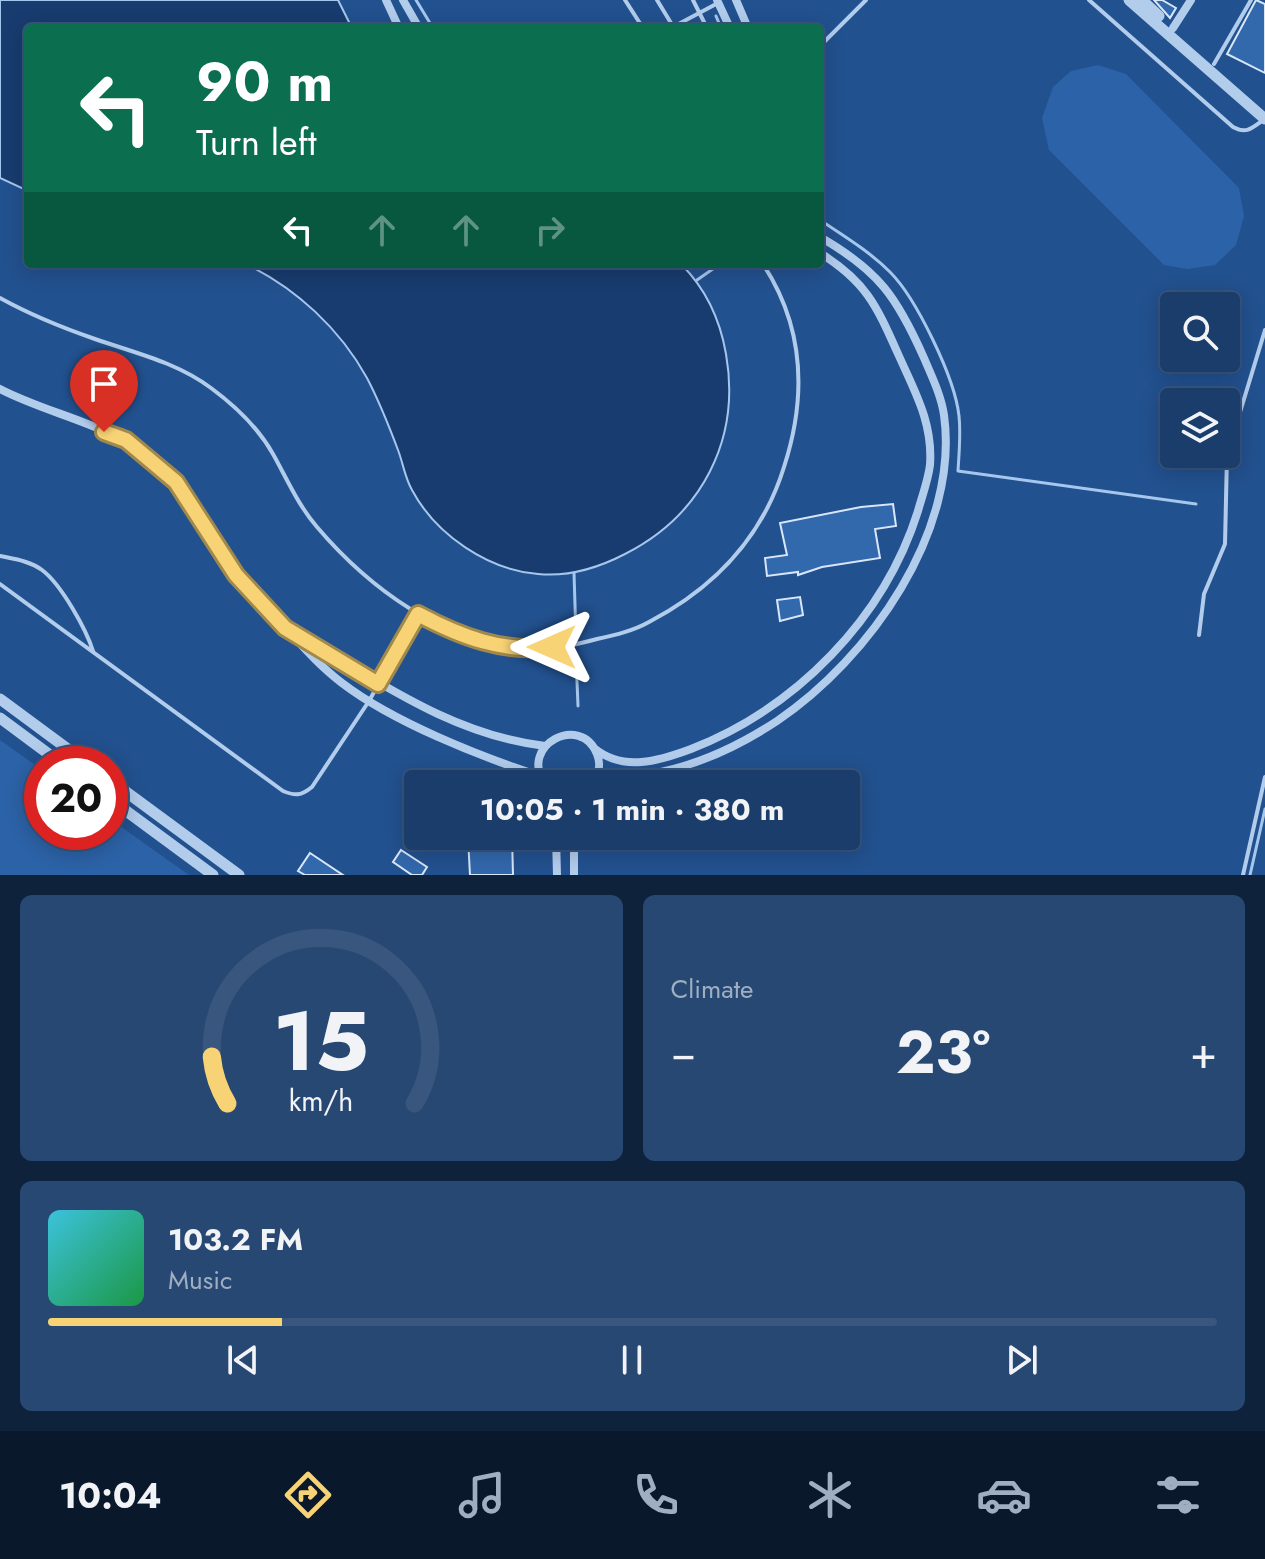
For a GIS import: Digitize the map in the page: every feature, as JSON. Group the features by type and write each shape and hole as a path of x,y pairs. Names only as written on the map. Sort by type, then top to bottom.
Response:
{"street":[{"path":"386,0 397,24"},
{"path":"403,0 417,24"},
{"path":"736,0 746,24"},
{"path":"1129,0 1265,119"},
{"path":"1142,0 1265,109"},
{"path":"1173,28 1191,0"},
{"path":"718,2 728,24"},
{"path":"660,770 693,763 748,739 801,703 839,670 886,613 926,535 944,464 944,417 933,378 907,318 895,300 866,269 824,240"},
{"path":"542,770 540,756 545,746 553,739 570,734 581,737 607,758 627,762 666,759 722,736 769,708 823,663 851,634 889,580 904,549 926,484 930,466 928,429 921,401 867,292 857,279 824,256"},
{"path":"0,389 126,440 154,460 176,482 236,575 310,655 342,683 369,701 457,745 518,770"},
{"path":"285,628 378,684 462,725 506,740 545,746"},
{"path":"0,699 64,746"},
{"path":"0,718 38,746"},
{"path":"594,748 599,770"},
{"path":"128,793 239,875"},
{"path":"128,812 213,875"},
{"path":"556,850 557,875"},
{"path":"574,850 574,875"}],"lane":[{"path":"625,0 640,24"},
{"path":"657,0 671,24"},
{"path":"693,0 705,24"},
{"path":"824,42 866,0"},
{"path":"1089,0 1233,127 1241,131 1250,130 1265,119"},
{"path":"1214,64 1251,0"},
{"path":"680,24 718,2"},
{"path":"0,298 91,338 161,360 189,373 242,415 271,451 294,497 316,526 351,562 418,614 442,627 486,644 529,650 575,645 636,629 683,605 730,563 755,531 775,496 798,416 795,341 787,309 765,268"},
{"path":"1199,635 1204,594 1225,544 1227,455 1265,330"},
{"path":"0,556 30,563 53,581 88,636 93,652"},
{"path":"0,584 294,796 304,794 312,787 369,701 418,614"},
{"path":"1243,875 1265,777"}],"shaded area":[{"path":"0,0 338,0 350,24 24,24 24,189 0,178"},
{"path":"1098,65 1126,74 1239,188 1244,216 1236,245 1215,265 1187,269 1164,265 1049,150 1042,118 1053,87 1071,71"},
{"path":"253,268 684,268 711,305 726,354 729,385 721,444 695,496 652,538 625,554 572,573 538,574 501,566 482,558 449,535 422,506 410,485 384,414 356,360 315,312"},
{"path":"0,740 24,757 24,850 128,850 128,832 189,875 0,875"}],"building":[{"path":"1154,0 1162,0 1176,8 1170,18"},
{"path":"1256,0 1265,4 1265,73 1227,54"},
{"path":"893,504 896,526 875,529 880,558 822,567 798,575 798,572 767,576 765,558 787,555 780,523"},
{"path":"800,597 803,615 780,621 777,600"},
{"path":"401,850 427,867 422,875 412,875 393,862"},
{"path":"469,850 512,850 513,875 470,875"},
{"path":"310,853 343,875 305,875 298,871"}],"waterway":[{"path":"416,0 431,24"},
{"path":"716,16 719,24"},
{"path":"824,223 890,272 922,319 956,400 960,430 958,471 1196,504"},
{"path":"697,280 714,268"},
{"path":"574,573 576,637"},
{"path":"576,657 578,706"},
{"path":"1250,875 1265,809"}],"route":[{"path":"104,432 126,440 154,460 176,482 236,575 285,628 378,684 418,614 486,644 529,650 552,647"}]}
